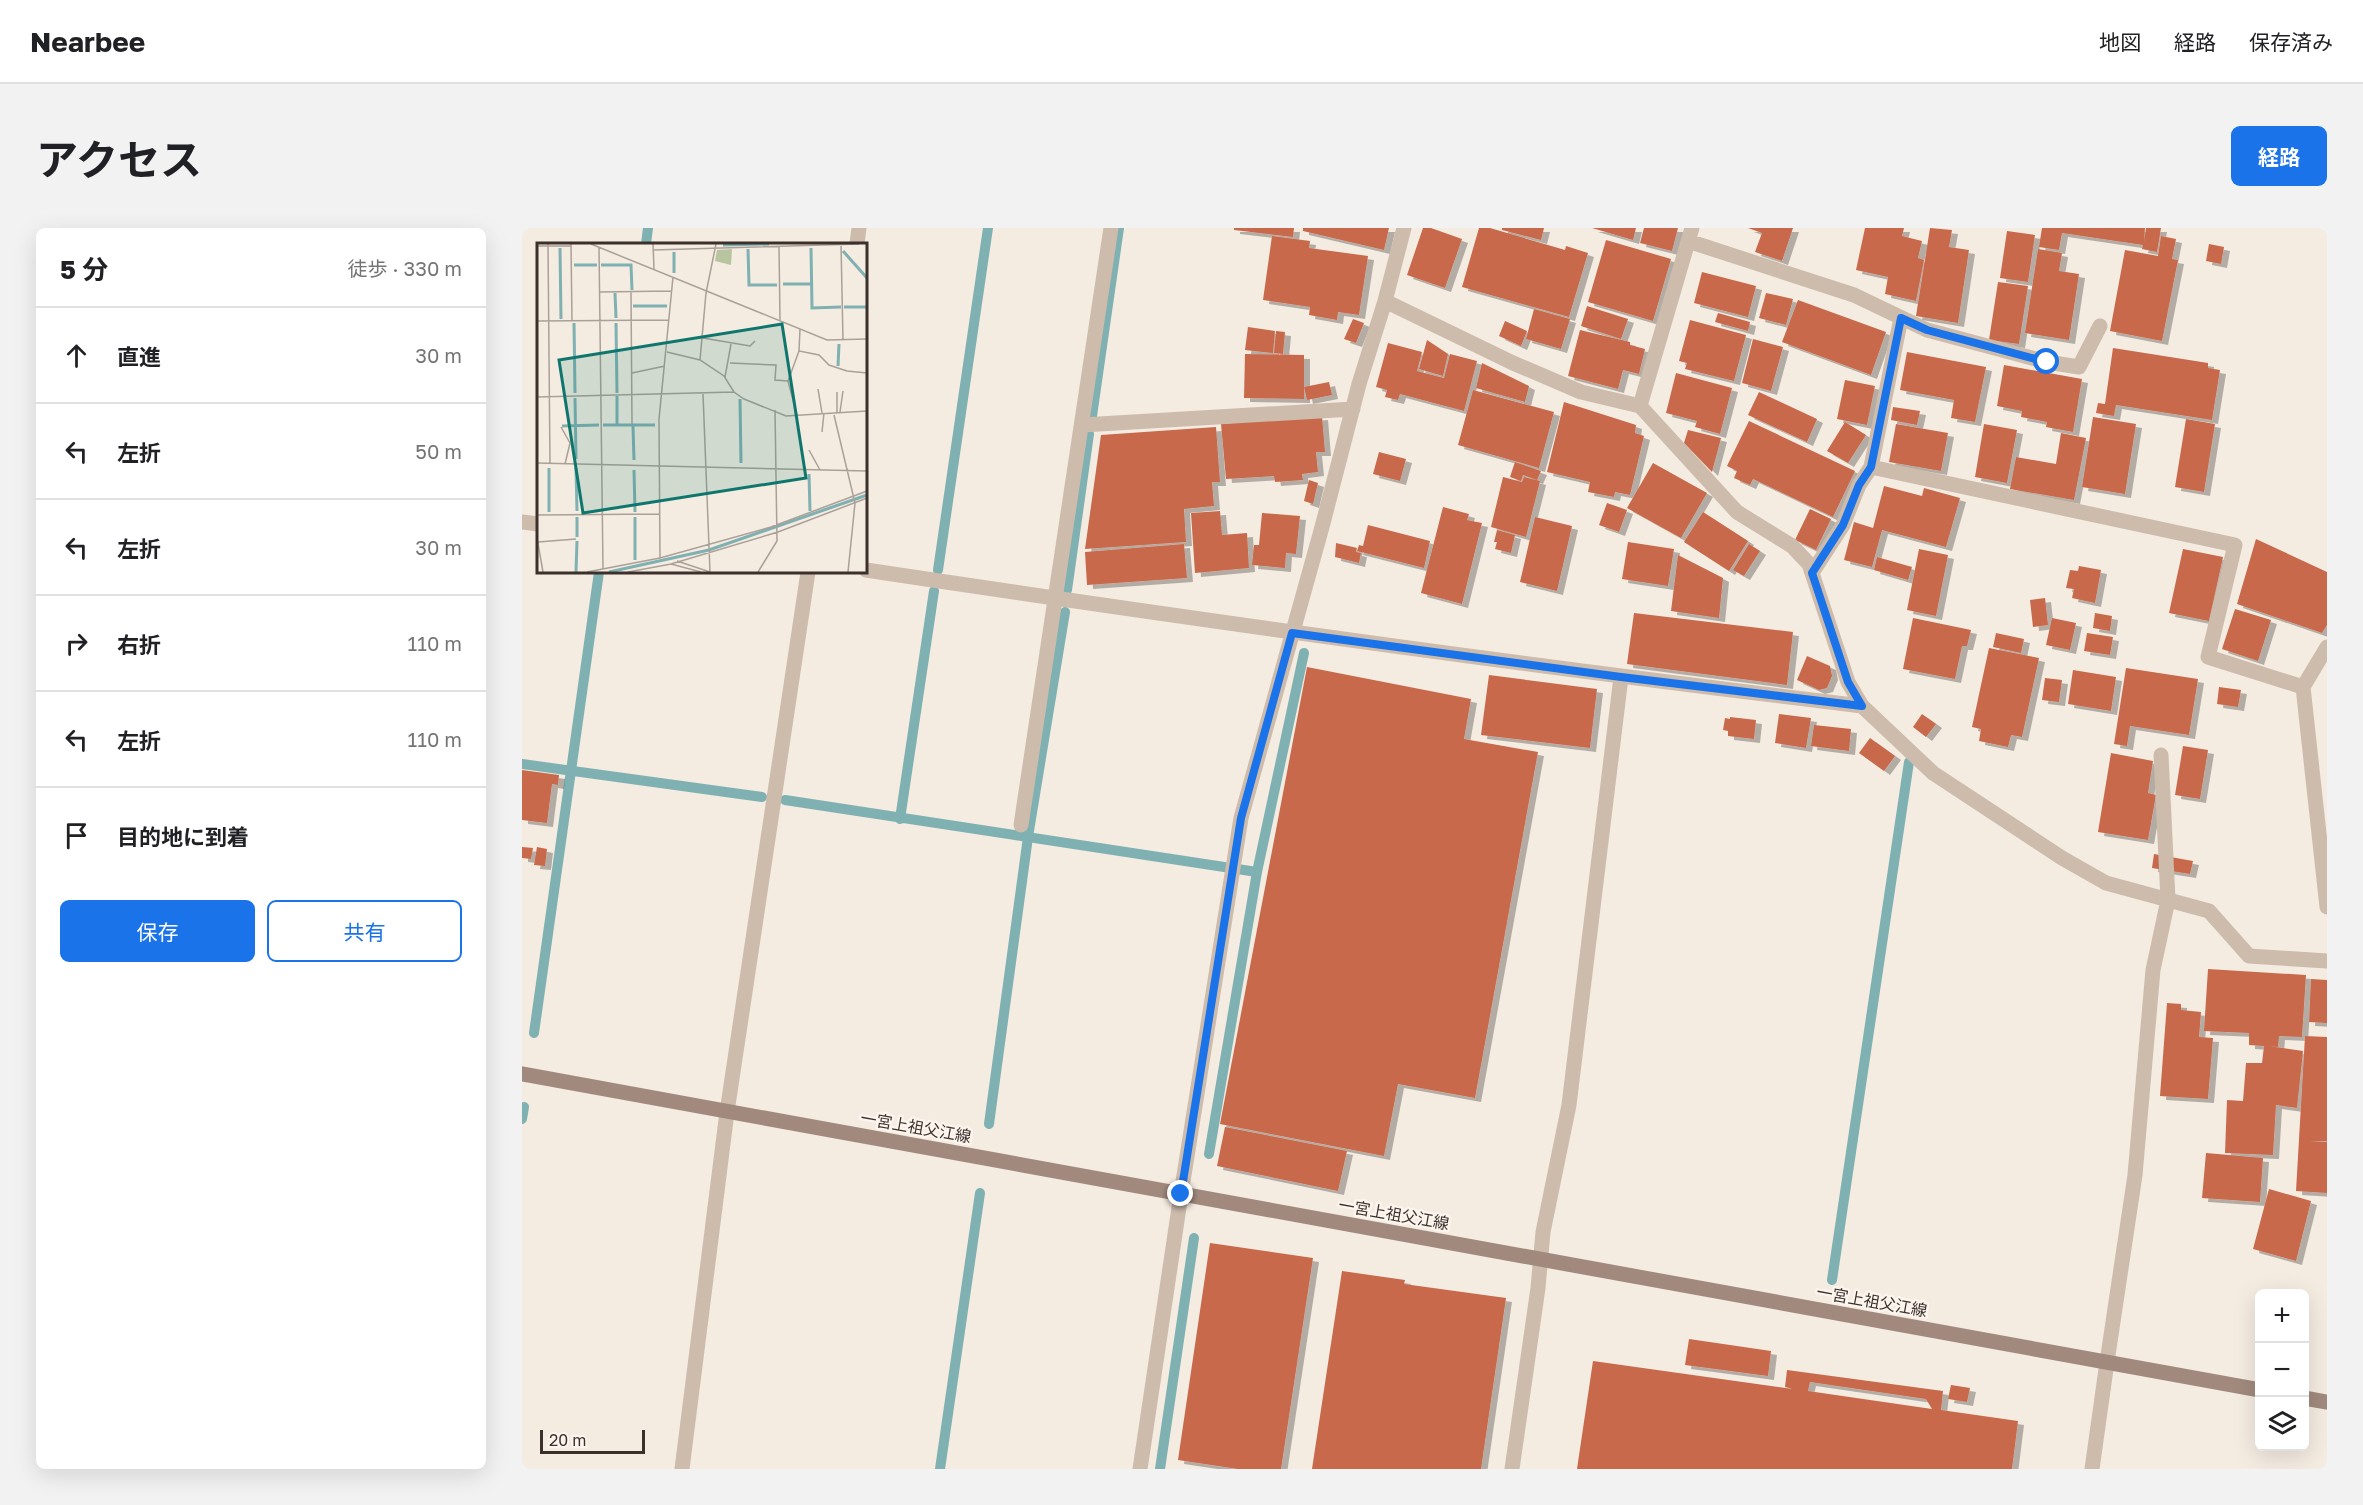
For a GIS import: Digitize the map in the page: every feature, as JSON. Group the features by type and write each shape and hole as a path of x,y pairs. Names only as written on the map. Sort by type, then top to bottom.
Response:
{"main road":[{"name":"一宮上祖父江線","path":"522,1074 2255,1389"},
{"path":"2309,1399 2327,1402"}],"street":[{"path":"857,243 859,228"},
{"path":"1021,825 1110,228"},
{"path":"1140,1469 1241,818 1404,228"},
{"path":"1640,406 1690,234 1854,296 1927,330 2047,362 2079,367 2100,326"},
{"path":"1385,301 1512,363 1581,392 1640,406 1737,512 1792,546 1809,564 1848,682 1862,706 1933,773 2062,858 2106,883 2210,911 2248,956 2327,962"},
{"path":"1812,573 1843,525 1859,485 1871,467 1901,318"},
{"path":"1082,425 1353,409"},
{"path":"1871,467 2235,545 2208,657 2303,687"},
{"path":"522,522 537,524"},
{"path":"867,570 1292,633 1621,677 1862,706"},
{"path":"682,1469 727,1112 808,573"},
{"path":"2327,647 2303,687 2327,907"},
{"path":"1512,1469 1543,1232 1569,1105 1621,677"},
{"path":"2092,1469 2134,1175 2153,970 2168,900 2161,755"}],"building":[{"path":"1234,228 1294,228 1293,237 1234,230"},
{"path":"1303,228 1389,228 1384,250 1303,231"},
{"path":"1423,228 1431,228 1462,239 1445,288 1407,275"},
{"path":"1479,228 1490,228 1565,250 1566,246 1588,253 1569,317 1462,287"},
{"path":"1502,228 1544,228 1541,240 1502,230"},
{"path":"1592,228 1636,228 1633,240"},
{"path":"1644,228 1678,228 1672,251 1640,243"},
{"path":"1748,228 1793,228 1782,261 1755,252 1762,233"},
{"path":"1865,228 1904,228 1902,236 1922,241 1918,258 1924,260 1916,301 1885,294 1888,277 1856,270"},
{"path":"1930,228 1952,230 1949,247 1969,250 1958,323 1916,316"},
{"path":"2042,228 2145,228 2144,242 2146,228 2161,228 2157,252 2142,249 2143,245 2062,233 2059,250 2039,247"},
{"path":"2007,231 2035,235 2028,282 2000,278"},
{"path":"1272,236 1310,241 1309,248 1368,256 1359,315 1338,312 1337,320 1309,315 1310,307 1263,300"},
{"path":"2161,236 2176,239 2172,259 2178,260 2162,341 2110,331 2125,250 2158,256"},
{"path":"1606,240 1671,259 1653,321 1588,302"},
{"path":"2209,244 2224,247 2221,264 2206,261"},
{"path":"2038,249 2062,253 2059,271 2079,274 2069,340 2025,333"},
{"path":"1702,272 1756,286 1748,317 1694,303"},
{"path":"1998,282 2028,286 2019,344 1989,340"},
{"path":"1766,293 1793,299 1786,325 1759,318"},
{"path":"1798,300 1886,332 1871,375 1782,342"},
{"path":"1587,306 1628,319 1621,339 1581,326"},
{"path":"1534,309 1570,319 1561,349 1526,339"},
{"path":"1718,313 1750,322 1748,331 1715,322"},
{"path":"1353,319 1364,323 1356,343 1344,339"},
{"path":"1690,320 1746,335 1734,381 1685,369 1687,363 1679,361"},
{"path":"1505,321 1527,331 1521,346 1499,336"},
{"path":"1248,327 1275,331 1273,353 1245,350"},
{"path":"1580,330 1630,342 1630,345 1645,349 1639,374 1623,370 1618,389 1568,376"},
{"path":"1276,331 1285,332 1283,354 1274,353"},
{"path":"1753,339 1783,347 1771,391 1742,383"},
{"path":"1427,340 1448,354 1443,376 1419,369"},
{"path":"1388,343 1422,352 1417,371 1444,378 1450,354 1477,361 1464,411 1400,394 1398,400 1385,397 1387,390 1376,387"},
{"path":"2113,348 2208,363 2208,368 2220,370 2212,420 2116,405 2114,416 2096,413 2098,403 2105,404"},
{"path":"1907,352 1986,367 1975,422 1951,418 1954,400 1900,390"},
{"path":"1245,354 1304,355 1304,399 1244,398"},
{"path":"1482,363 1529,386 1525,402 1476,388"},
{"path":"2004,365 2082,379 2073,432 2046,427 2047,422 2021,417 2022,411 1997,406"},
{"path":"1676,373 1732,388 1720,434 1695,427 1697,421 1666,413"},
{"path":"1845,380 1875,386 1867,425 1837,419"},
{"path":"1329,382 1332,395 1307,400 1304,387"},
{"path":"1473,390 1554,412 1539,468 1458,445"},
{"path":"1759,392 1817,419 1807,442 1748,415"},
{"path":"1564,402 1636,425 1635,433 1644,436 1630,495 1615,492 1614,497 1588,492 1590,482 1547,472"},
{"path":"1893,407 1920,411 1917,425 1891,420"},
{"path":"1322,416 1325,452 1316,452 1318,472 1302,474 1303,480 1275,482 1274,476 1226,479 1221,424"},
{"path":"2093,417 2136,424 2125,494 2082,487"},
{"path":"2186,419 2215,424 2204,492 2175,487"},
{"path":"1749,421 1855,471 1833,517 1753,479 1750,485 1734,478 1737,471 1727,466"},
{"path":"1845,422 1866,435 1848,463 1827,451"},
{"path":"1896,424 1948,433 1941,471 1889,462"},
{"path":"1984,424 2017,430 2007,483 1975,477"},
{"path":"1216,427 1220,482 1212,482 1214,506 1184,509 1186,542 1085,549 1101,435"},
{"path":"1688,430 1721,438 1712,472 1684,443"},
{"path":"2061,433 2086,438 2074,500 2010,489 2016,457 2056,464"},
{"path":"1379,452 1406,459 1400,481 1373,474"},
{"path":"1515,462 1541,471 1537,480 1523,475 1521,481 1510,477"},
{"path":"1653,463 1707,493 1681,538 1627,508"},
{"path":"1503,477 1522,482 1524,477 1540,481 1526,537 1491,527"},
{"path":"1309,480 1318,483 1313,504 1304,501"},
{"path":"1884,486 1922,496 1924,488 1960,498 1946,547 1882,530 1872,567 1844,560 1854,522 1873,528"},
{"path":"1607,503 1627,510 1619,532 1599,525"},
{"path":"1443,507 1469,514 1467,520 1482,523 1462,604 1421,593"},
{"path":"1810,509 1831,519 1816,550 1795,540"},
{"path":"1220,511 1222,535 1247,533 1249,568 1195,573 1191,513"},
{"path":"1703,512 1748,541 1729,571 1684,542"},
{"path":"1262,513 1300,516 1296,554 1286,553 1285,568 1252,565 1254,545 1259,545"},
{"path":"1535,517 1572,526 1557,591 1520,582"},
{"path":"1368,525 1430,541 1424,568 1357,551 1359,545 1363,546"},
{"path":"1497,530 1515,535 1511,553 1495,549"},
{"path":"2256,539 2327,572 2327,625 2322,633 2237,604"},
{"path":"1628,542 1674,549 1668,586 1622,579"},
{"path":"1336,543 1357,548 1356,552 1361,553 1359,563 1335,557"},
{"path":"1184,544 1187,578 1087,585 1085,552"},
{"path":"1749,544 1760,551 1744,576 1733,570"},
{"path":"1919,549 1948,555 1936,616 1907,610"},
{"path":"2183,549 2223,557 2209,621 2169,613"},
{"path":"1678,555 1723,578 1719,618 1671,611"},
{"path":"1877,557 1912,567 1908,580 1874,570"},
{"path":"2079,566 2101,570 2095,603 2072,598 2074,589 2066,588 2070,570 2078,571"},
{"path":"2045,598 2048,625 2033,627 2030,600"},
{"path":"2235,609 2271,620 2258,661 2222,649"},
{"path":"1634,613 1793,632 1787,685 1627,664"},
{"path":"2095,613 2112,616 2110,631 2093,628"},
{"path":"1913,618 1971,630 1967,646 1962,646 1955,679 1903,669"},
{"path":"2052,618 2076,623 2070,650 2046,645"},
{"path":"1996,633 2024,639 2021,653 1993,647"},
{"path":"2087,633 2113,637 2110,655 2084,651"},
{"path":"1989,648 2039,658 2022,737 2011,735 2008,747 1979,741 1981,729 1972,727"},
{"path":"1807,656 1830,666 1832,676 1827,688 1819,690 1797,680"},
{"path":"1307,667 1471,699 1464,739 1538,752 1475,1098 1398,1084 1384,1156 1220,1124"},
{"path":"2126,668 2198,679 2189,735 2130,726 2127,746 2114,744"},
{"path":"2073,670 2116,677 2111,711 2068,704"},
{"path":"1489,675 1597,689 1590,748 1481,735"},
{"path":"2045,678 2062,680 2059,702 2042,700"},
{"path":"2219,687 2241,690 2238,707 2217,704"},
{"path":"1779,714 1811,718 1806,748 1775,743"},
{"path":"1922,714 1936,724 1926,737 1913,727"},
{"path":"1730,717 1756,720 1754,739 1728,736 1728,731 1723,730 1725,718 1730,719"},
{"path":"1814,725 1851,729 1849,751 1811,746"},
{"path":"1870,738 1895,756 1884,771 1859,753"},
{"path":"2183,746 2208,750 2200,799 2175,795"},
{"path":"2111,753 2153,761 2148,793 2156,795 2148,840 2098,832"},
{"path":"522,770 559,775 558,785 552,784 547,823 522,820"},
{"path":"522,847 533,848 531,859 522,858"},
{"path":"537,847 547,849 545,866 534,865"},
{"path":"2154,854 2193,861 2190,874 2152,868"},
{"path":"2208,969 2306,975 2302,1037 2279,1036 2278,1047 2268,1046 2303,1051 2297,1108 2276,1105 2273,1155 2225,1153 2227,1100 2243,1101 2246,1063 2262,1063 2264,1046 2249,1045 2249,1033 2204,1031"},
{"path":"2311,979 2327,980 2327,1023 2309,1022"},
{"path":"2167,1003 2181,1004 2181,1010 2201,1012 2199,1037 2213,1038 2208,1099 2160,1096"},
{"path":"2305,1036 2327,1037 2327,1141 2309,1141 2327,1142 2327,1193 2296,1191"},
{"path":"1225,1127 1347,1151 1338,1191 1217,1166"},
{"path":"2206,1153 2263,1158 2260,1202 2202,1198"},
{"path":"2269,1189 2311,1201 2296,1261 2253,1249"},
{"path":"1210,1243 1313,1258 1281,1469 1238,1469 1178,1460"},
{"path":"1342,1271 1405,1280 1404,1284 1506,1298 1481,1469 1312,1469"},
{"path":"1689,1339 1771,1351 1768,1376 1685,1365"},
{"path":"1593,1361 1793,1389 1785,1387 1787,1370 1943,1391 1941,1410 2018,1421 2012,1469 1577,1469","holes":["1810,1382 1926,1399 1932,1409 1808,1391"]},
{"path":"1951,1385 1970,1388 1967,1402 1948,1399"}],"waterway":[{"path":"646,243 648,228"},
{"path":"938,570 988,228"},
{"path":"1092,416 1119,228"},
{"path":"1067,590 1089,434"},
{"path":"534,1033 599,573"},
{"path":"900,819 934,591"},
{"path":"989,1124 1028,837 1065,612"},
{"path":"1209,1154 1257,872 1304,653"},
{"path":"1832,1280 1909,762"},
{"path":"522,764 762,797"},
{"path":"785,800 1257,872"},
{"path":"522,1119 524,1107"},
{"path":"940,1469 980,1193"},
{"path":"1160,1469 1194,1238"}],"route":[{"path":"1181,1194 1241,818 1292,633 1621,677 1862,706 1848,682 1812,573 1843,525 1859,485 1871,467 1901,318 1927,330 2047,362"}]}
